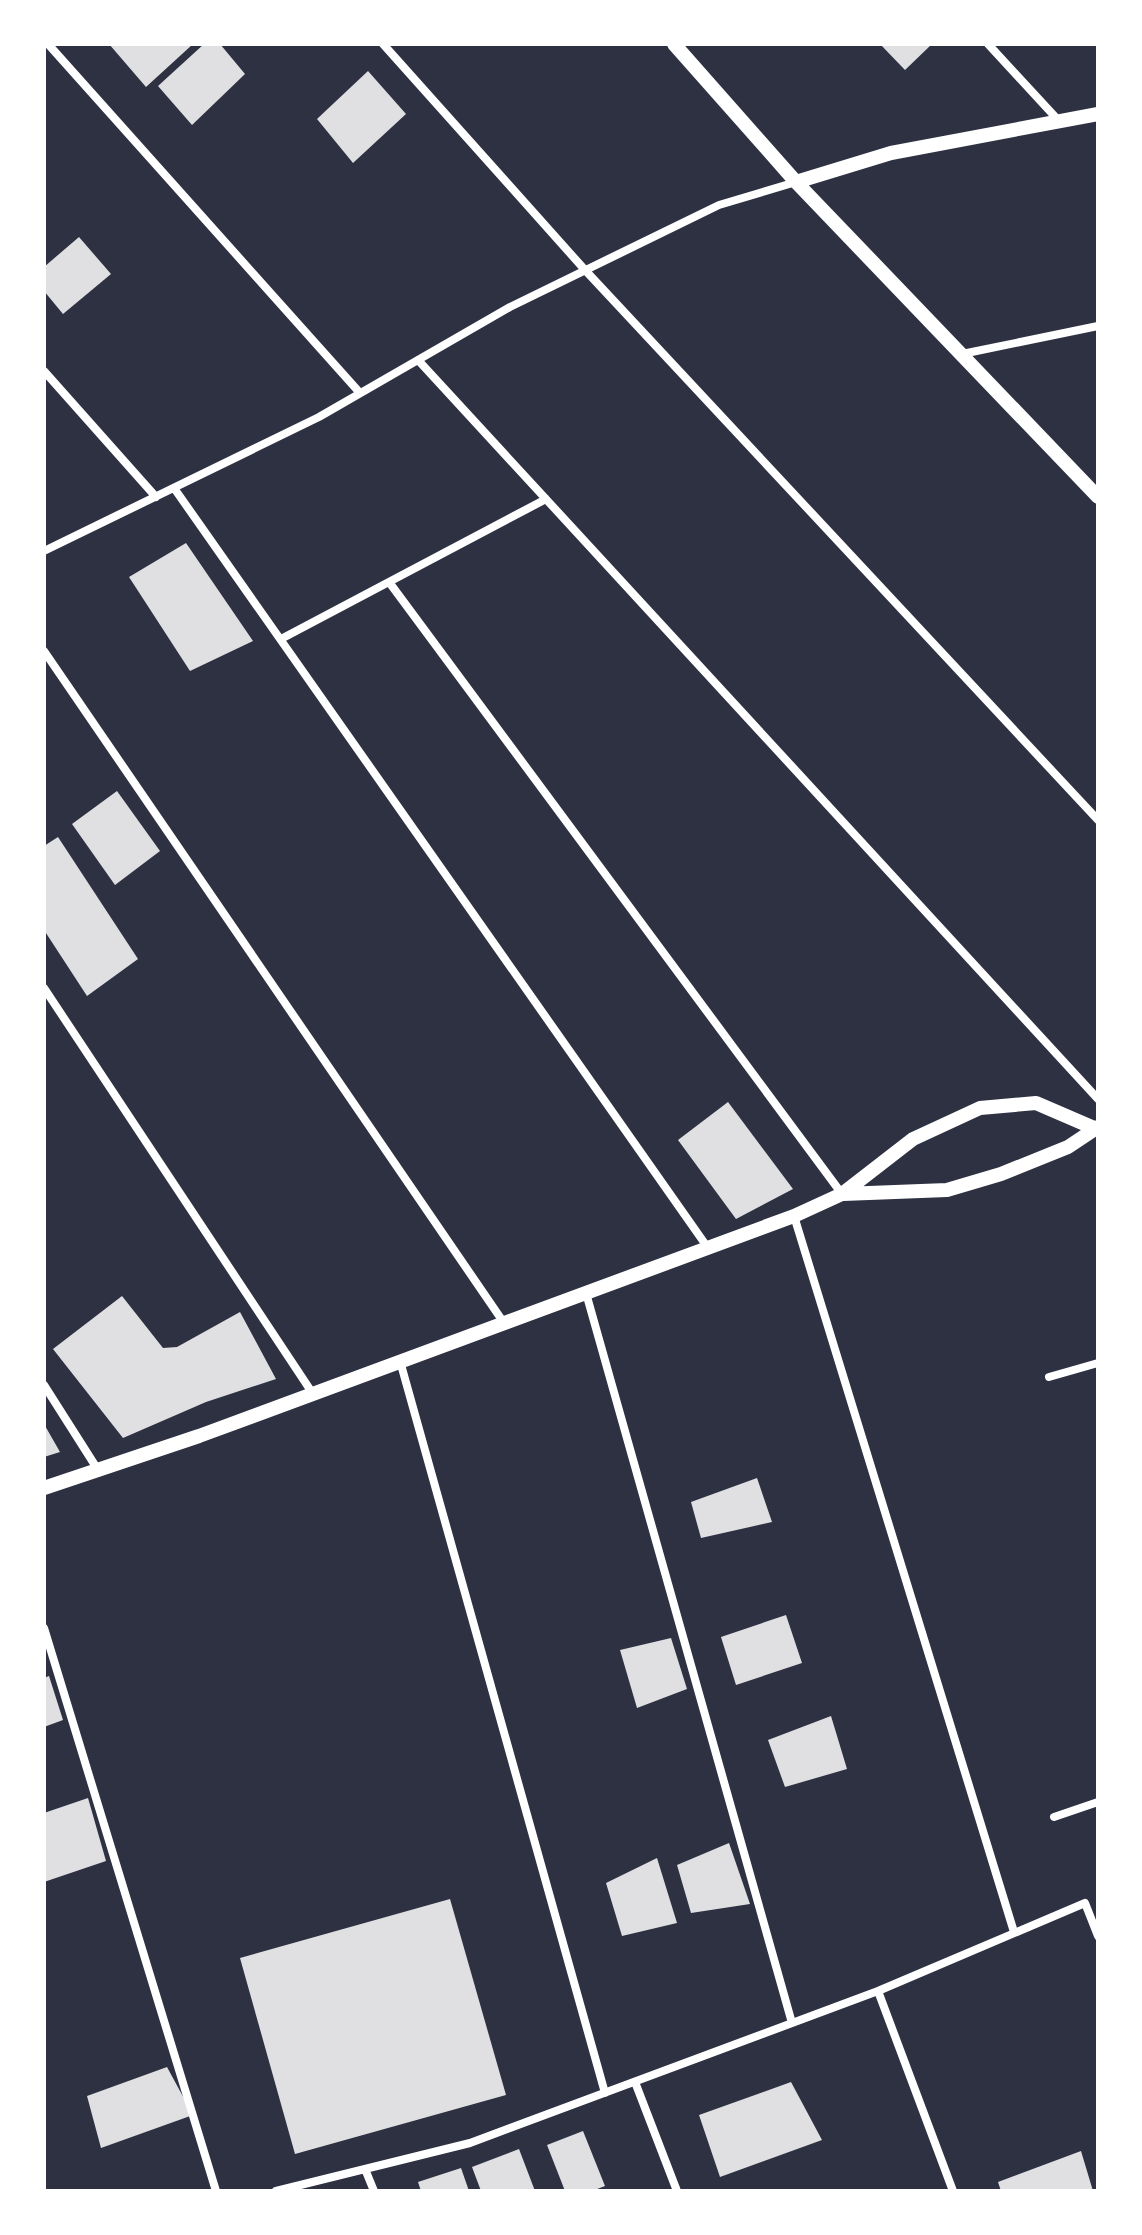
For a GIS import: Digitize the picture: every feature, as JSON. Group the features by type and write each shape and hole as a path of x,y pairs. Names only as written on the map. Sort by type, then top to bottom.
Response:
{"street":[{"path":"48,44 360,393"},
{"path":"383,44 585,270 1098,820"},
{"path":"674,44 796,182 1098,497"},
{"path":"988,44 1059,121"},
{"path":"44,551 360,393 510,307 719,205 891,153 1098,114"},
{"path":"961,354 1098,326"},
{"path":"418,360 1098,1099"},
{"path":"44,371 156,497"},
{"path":"174,488 708,1248"},
{"path":"281,639 546,499"},
{"path":"389,582 842,1194"},
{"path":"44,651 504,1323"},
{"path":"44,988 313,1394"},
{"path":"44,1488 313,1394 794,1216 842,1194 913,1139 980,1108 1036,1103 1096,1128"},
{"path":"842,1194 947,1190 1068,1147 1096,1128"},
{"path":"794,1216 1014,1932"},
{"path":"586,1293 792,2023"},
{"path":"400,1361 605,2093"},
{"path":"1049,1377 1098,1363"},
{"path":"44,1385 98,1470"},
{"path":"44,1628 216,2191"},
{"path":"1054,1817 1098,1802"},
{"path":"276,2191 470,2143 878,1991 1085,1903 1098,1936"},
{"path":"878,1991 953,2191"},
{"path":"635,2082 677,2191"},
{"path":"365,2169 374,2191"}],"building":[{"path":"109,44 193,44 146,87"},
{"path":"204,44 220,44 245,74 192,125 158,86"},
{"path":"880,44 932,44 905,70"},
{"path":"368,71 406,114 353,163 317,119"},
{"path":"79,237 111,274 63,314 44,291 44,267"},
{"path":"186,543 253,641 190,671 129,577"},
{"path":"117,791 160,851 115,885 72,824"},
{"path":"58,837 138,959 87,996 44,930 44,846"},
{"path":"728,1102 793,1189 736,1219 678,1140"},
{"path":"122,1296 163,1348 177,1347 240,1312 276,1379 206,1402 123,1438 53,1349"},
{"path":"44,1424 60,1452 44,1457"},
{"path":"757,1478 772,1522 701,1538 691,1502"},
{"path":"786,1615 802,1663 736,1685 721,1637"},
{"path":"671,1638 687,1689 637,1708 620,1650"},
{"path":"49,1676 63,1720 44,1727 44,1678"},
{"path":"831,1716 847,1769 785,1787 768,1740"},
{"path":"88,1798 106,1861 44,1882 44,1813"},
{"path":"729,1843 750,1904 691,1913 677,1865"},
{"path":"657,1858 677,1923 622,1936 606,1883"},
{"path":"450,1899 506,2095 295,2154 240,1958"},
{"path":"167,2067 193,2115 101,2148 87,2096"},
{"path":"791,2082 822,2140 720,2177 699,2115"},
{"path":"583,2131 605,2186 592,2191 565,2191 547,2145"},
{"path":"519,2149 535,2191 481,2191 472,2167"},
{"path":"1081,2151 1093,2191 1001,2191 998,2182"},
{"path":"461,2168 469,2191 421,2191 418,2182"}]}
